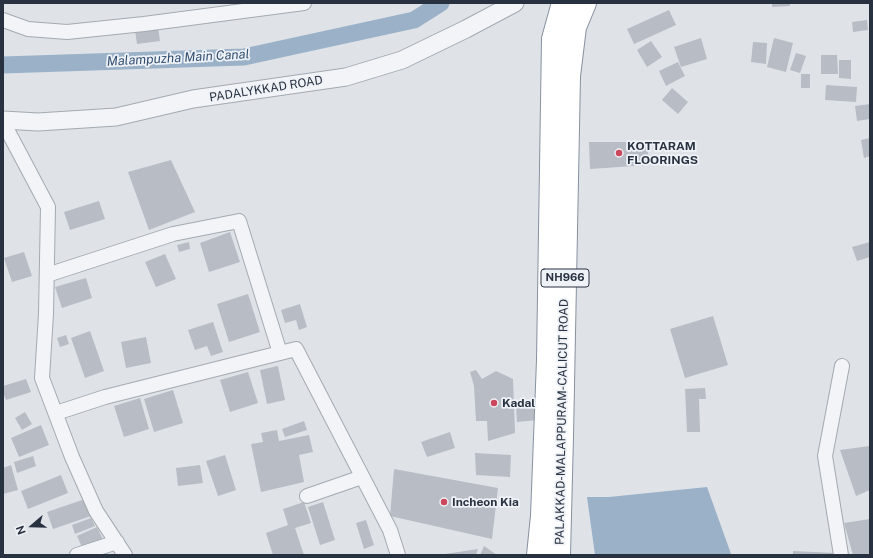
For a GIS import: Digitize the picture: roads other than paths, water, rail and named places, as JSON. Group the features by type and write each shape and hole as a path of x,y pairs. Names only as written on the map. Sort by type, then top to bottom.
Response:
{"highway":[{"name":"PALAKKAD-MALAPPURAM-CALICUT ROAD","path":"538,555 542,516 548,360 553,39 563,3"},
{"name":"PALAKKAD-MALAPPURAM-CALICUT ROAD","path":"558,555 562,436 569,76 575,27 584,3"}],"street":[{"path":"3,20 28,29 67,32 144,24 304,3"},
{"name":"PADALYKKAD ROAD","path":"3,121 38,122 116,117 193,99 346,77 402,60 515,3"},
{"path":"3,121 48,207 47,275 42,378 72,457 96,511 126,555"},
{"path":"47,275 172,234 239,221 280,353"},
{"path":"56,413 105,397 296,349 390,530 398,555"},
{"path":"841,555 825,456 842,366"},
{"path":"308,496 362,477"},
{"path":"77,555 117,542"}],"water":[{"path":"707,487 731,555 595,555 587,497 609,497"}],"waterway":[{"name":"Malampuzha Main Canal","path":"3,65 244,57 414,20 441,3"}],"place":[{"name":"KOTTARAM FLOORINGS","path":"619,153"},
{"name":"Kadal","path":"494,403"},
{"name":"Incheon Kia","path":"444,502"}]}
